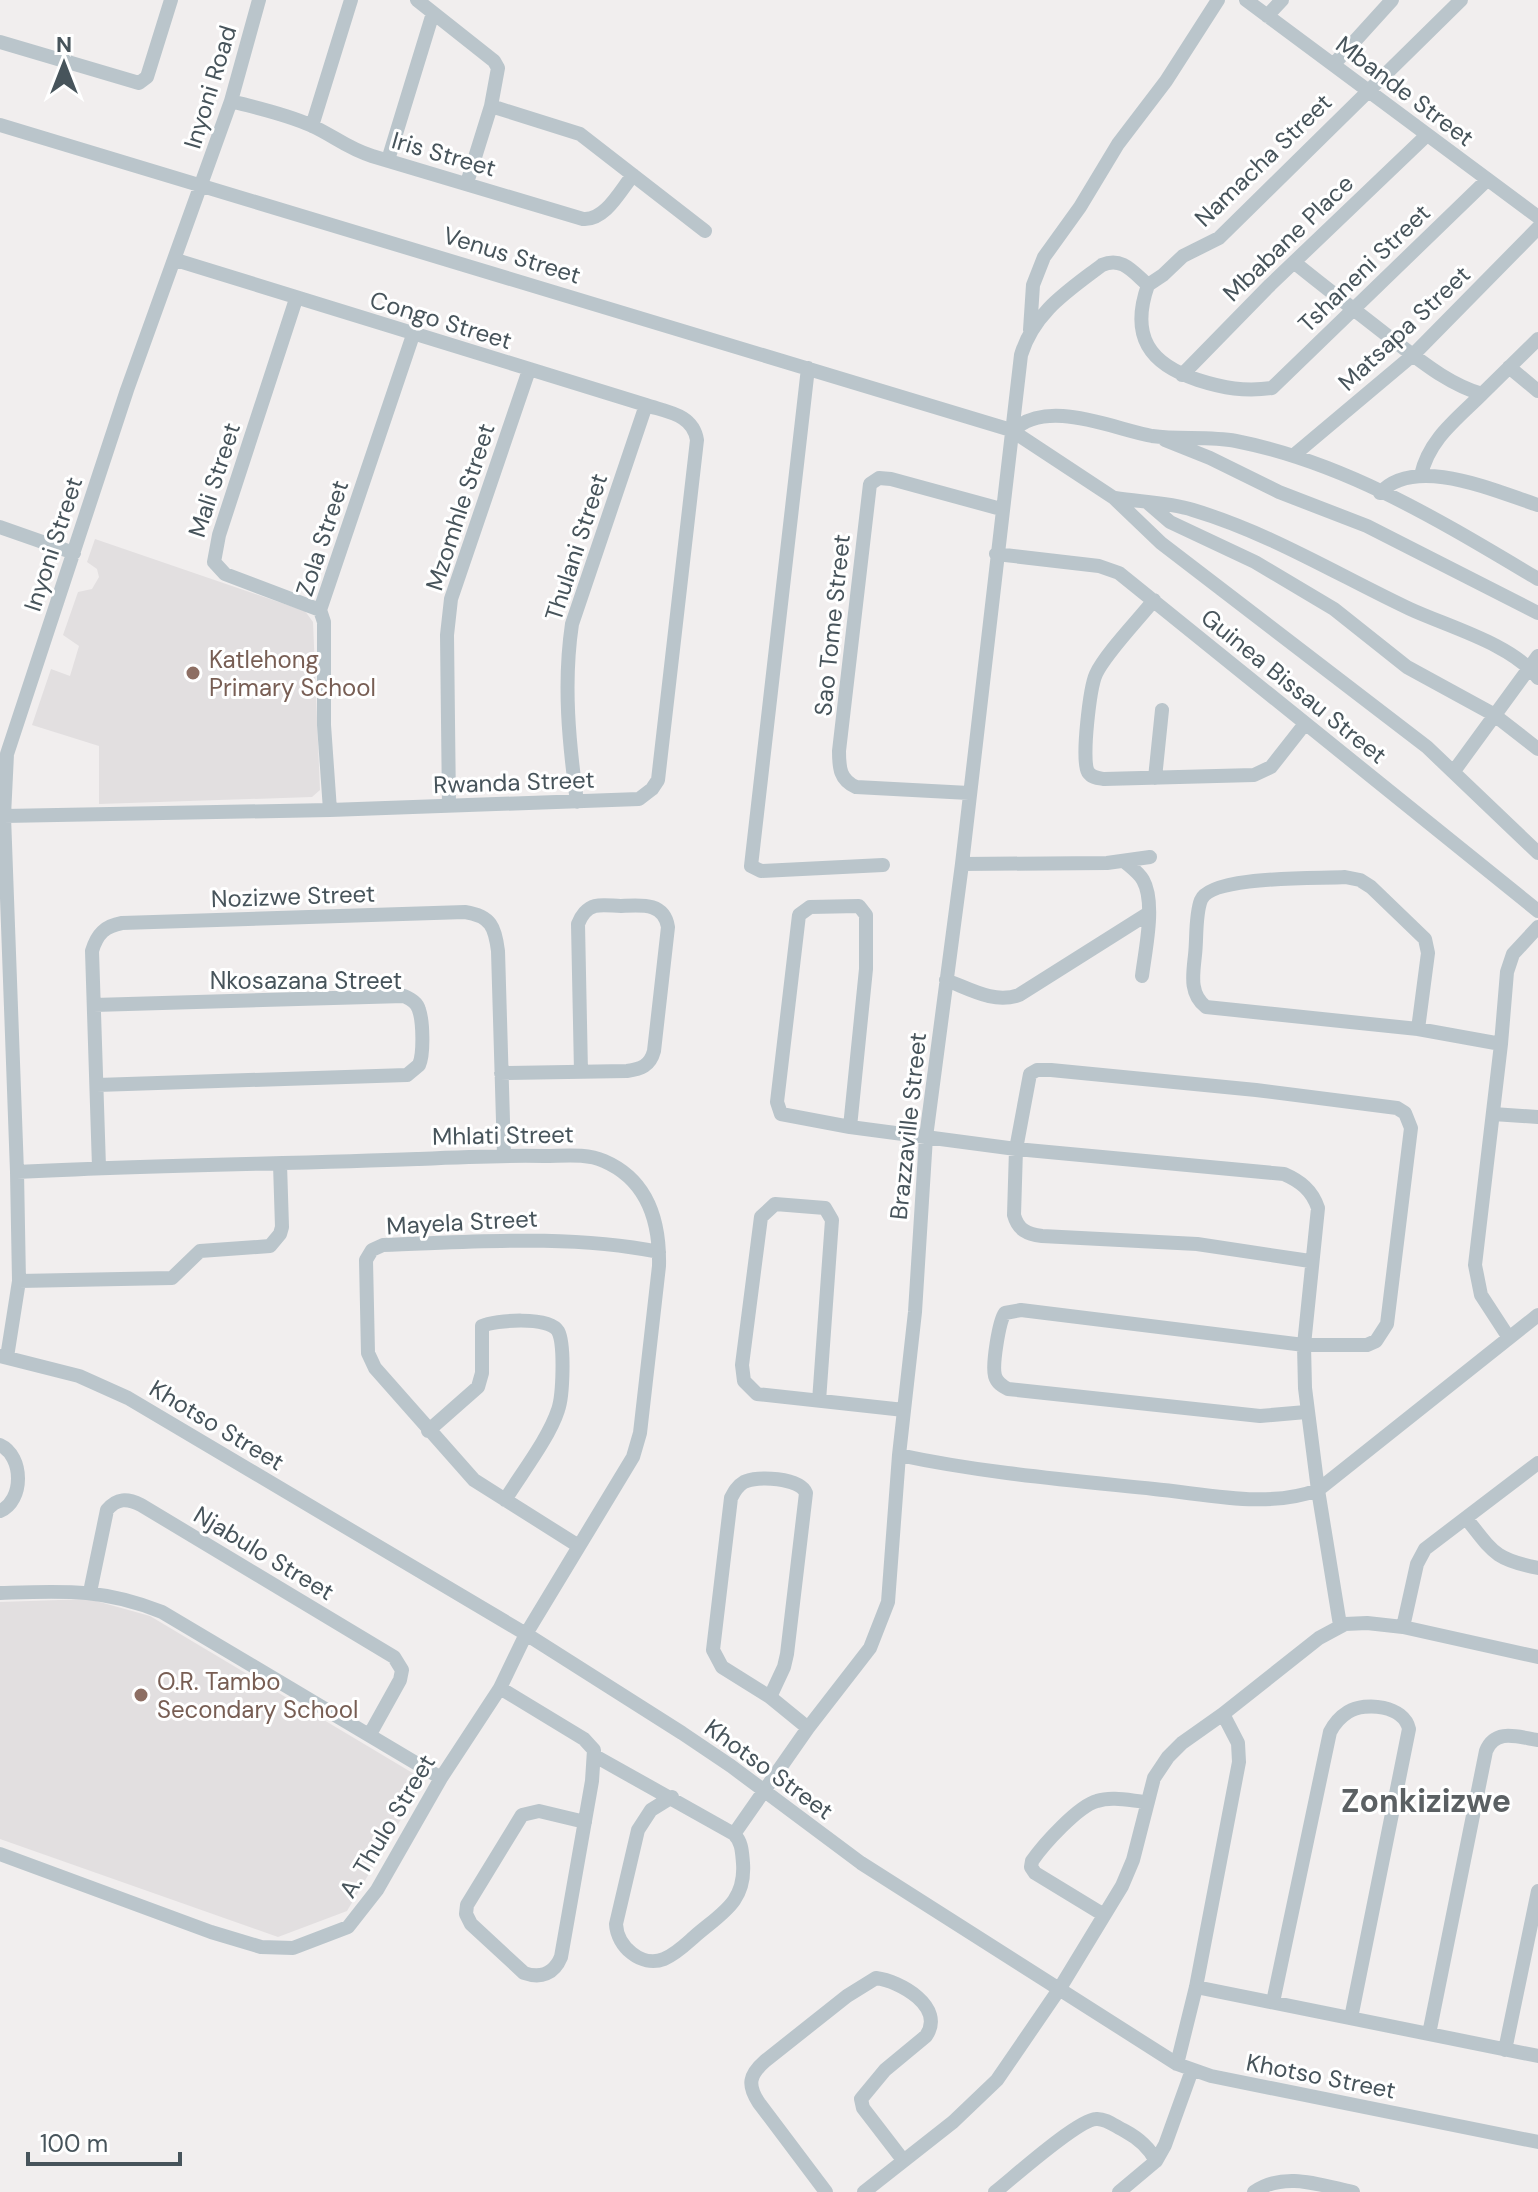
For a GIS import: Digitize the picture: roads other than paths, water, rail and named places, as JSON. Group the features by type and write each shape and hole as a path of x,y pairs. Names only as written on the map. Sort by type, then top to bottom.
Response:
{"street":[{"path":"0,42 139,83 147,77 171,0"},
{"name":"Inyoni Road","path":"202,186 231,101 259,0"},
{"path":"312,126 351,0"},
{"path":"417,0 497,65 491,106 467,183"},
{"path":"1030,331 1033,285 1044,257 1218,0"},
{"name":"Mbande Street","path":"1246,0 1538,217"},
{"path":"1267,16 1282,0"},
{"path":"1334,64 1392,0"},
{"name":"Namacha Street","path":"1148,285 1183,256 1219,238 1459,1"},
{"path":"388,160 433,13"},
{"name":"Iris Street","path":"231,101 312,126 354,150 589,220 600,216 633,175"},
{"path":"491,106 580,134 705,231"},
{"name":"Venus Street","path":"0,125 1012,431 1114,498"},
{"name":"Mbabane Place","path":"1182,375 1427,135"},
{"name":"Tshaneni Street","path":"1182,375 1228,389 1272,388 1487,180"},
{"name":"Inyoni Street","path":"4,1356 19,1281 17,1172 4,923 4,771 11,737 127,390 202,186"},
{"name":"Matsapa Street","path":"1294,455 1413,355 1538,228"},
{"name":"Congo Street","path":"176,260 646,405 685,418 691,424"},
{"path":"1030,331 1055,300 1108,262 1121,262 1148,285 1141,309 1145,341 1159,362 1182,375"},
{"path":"1295,263 1447,380 1482,394"},
{"name":"Mali Street","path":"296,299 219,535 214,562 225,574 320,610"},
{"name":"Brazzaville Street","path":"734,1834 808,1728 870,1648 886,1610 915,1312 926,1137 962,864 1001,509 1021,355 1030,331"},
{"name":"Zola Street","path":"330,810 324,725 324,622 320,610 413,335"},
{"path":"1421,475 1428,453 1438,437 1538,339"},
{"path":"1509,367 1538,391"},
{"path":"808,368 751,866 761,871 883,865"},
{"name":"Mzomhle Street","path":"449,806 447,635 451,599 529,370"},
{"name":"Thulani Street","path":"577,802 568,719 572,624 646,405"},
{"path":"1012,431 1026,421 1045,415 1155,436 1210,458 1279,492 1367,526 1538,613"},
{"name":"Rwanda Street","path":"4,816 330,810 639,799 658,780 697,440 691,424"},
{"path":"1155,436 1207,437 1294,455 1359,479 1380,493 1453,527 1538,579"},
{"path":"1380,493 1390,483 1421,475 1446,478 1538,505"},
{"name":"Sao Tome Street","path":"969,793 856,787 848,783 839,770 839,751 870,484 879,478 891,479 1001,509"},
{"path":"1114,498 1166,503 1262,535 1535,667 1493,714 1454,771"},
{"path":"1114,498 1161,543 1454,771 1538,853"},
{"path":"1148,503 1162,517 1255,562 1334,609 1407,667 1493,714 1538,749"},
{"path":"0,527 74,553"},
{"name":"Guinea Bissau Street","path":"996,554 1109,569 1154,600 1304,725 1538,911"},
{"path":"1154,600 1097,671 1092,686 1086,760 1089,774 1096,778 1155,778 1262,773 1271,767 1304,725"},
{"path":"1155,778 1162,710"},
{"path":"962,864 1125,862 1150,857"},
{"path":"1125,862 1145,884 1149,913 1142,976"},
{"path":"1418,1029 1427,945 1419,931 1360,880 1345,877 1232,883 1211,889 1201,900 1192,981 1199,1001 1206,1007 1418,1029 1501,1044"},
{"path":"501,1073 581,1072 636,1070 652,1060 668,927 657,908 639,905 595,906 578,924 581,1072"},
{"path":"850,1127 866,969 866,915 859,906 810,907 799,915 777,1109 789,1117 850,1127 1016,1149 1284,1174 1302,1183 1318,1208 1310,1261 1304,1345 1306,1412 1312,1432 1340,1625"},
{"name":"Nozizwe Street","path":"99,1167 92,951 96,938 112,925 474,913 483,917 495,930 498,951 504,1155"},
{"path":"946,980 1006,1000 1019,995 1149,913"},
{"path":"1509,1338 1481,1295 1475,1265 1501,1044 1505,983 1510,962 1538,927"},
{"name":"Nkosazana Street","path":"94,1005 404,996 420,1010 422,1046 419,1065 407,1075 97,1085"},
{"path":"1306,1412 1275,1416 1244,1415 1013,1390 1001,1385 995,1375 1000,1321 1005,1313 1016,1310 1304,1345 1367,1345 1381,1336 1387,1324 1411,1128 1401,1110 1256,1090 1040,1070 1032,1072 1027,1082 1016,1149 1014,1215 1025,1232 1042,1236 1197,1244 1310,1261"},
{"path":"1493,1114 1538,1117"},
{"name":"Mhlati Street","path":"17,1172 504,1155 587,1156 612,1164 632,1180 644,1193 655,1215 659,1252 637,1447 526,1634"},
{"path":"19,1281 172,1278 200,1251 270,1246 282,1227 280,1164"},
{"path":"819,1401 832,1220 825,1208 775,1204 761,1217 742,1377 757,1394 819,1401 904,1410"},
{"name":"Mayela Street","path":"577,1545 465,1472 375,1368 368,1353 365,1268 372,1250 383,1245 567,1240 659,1252"},
{"path":"899,1455 1016,1475 1251,1498 1287,1498 1318,1490 1538,1315"},
{"path":"428,1431 478,1387 482,1373 482,1326 539,1321 558,1331 562,1372 560,1403 553,1421 505,1500"},
{"name":"Khotso Street","path":"4,1356 79,1376 128,1398 526,1634 709,1750 861,1863 1177,2064 1211,2076 1538,2142"},
{"path":"0,1445 12,1454 17,1470 15,1499 8,1508 0,1511"},
{"path":"1403,1627 1419,1558 1425,1549 1538,1463"},
{"path":"770,1697 786,1661 806,1493 803,1487 790,1480 752,1480 741,1484 731,1498 713,1648 715,1658 722,1667 770,1697 808,1728"},
{"name":"Njabulo Street","path":"90,1592 104,1515 119,1500 135,1502 394,1657 402,1670 400,1680 370,1734"},
{"path":"1466,1518 1496,1556 1538,1568"},
{"path":"0,1593 90,1592 139,1603 162,1612 441,1778"},
{"path":"864,2192 953,2122 993,2086 1060,1988 1129,1870 1154,1778 1174,1750 1340,1625 1361,1623 1403,1627 1538,1657"},
{"name":"A. Thulo Street","path":"0,1854 241,1942 275,1949 293,1948 341,1930 353,1923 377,1890 441,1778 500,1688 526,1634"},
{"path":"500,1688 584,1739 593,1747 595,1756 585,1822 561,1957 548,1974 530,1975 517,1968 471,1924 467,1918 467,1905 522,1815 539,1811 585,1822"},
{"path":"1273,2002 1330,1732 1347,1712 1360,1707 1376,1707 1402,1714 1409,1729 1351,2018"},
{"path":"1177,2064 1196,1987 1239,1762 1238,1743 1223,1714"},
{"path":"1429,2034 1486,1751 1492,1739 1499,1736 1538,1740"},
{"path":"595,1756 672,1797 734,1834 740,1842 743,1871 733,1905 684,1946 664,1959 650,1961 637,1956 619,1940 616,1929 638,1830 651,1810 672,1797"},
{"path":"1104,1915 1035,1873 1032,1861 1089,1804 1107,1799 1148,1802"},
{"path":"1505,2050 1538,1891"},
{"path":"826,2192 759,2103 750,2088 750,2080 765,2061 847,1996 876,1978 895,1983 926,2005 932,2019 926,2036 885,2070 861,2099 863,2108 903,2160"},
{"path":"1196,1987 1538,2056"},
{"path":"1119,2192 1156,2161 1170,2134 1192,2070"},
{"path":"995,2192 1078,2126 1095,2119 1104,2120 1129,2133 1148,2147 1156,2161"},
{"path":"1254,2192 1271,2182 1287,2180 1353,2192"}],"place":[{"name":"Katlehong Primary School","path":"193,673"},
{"name":"O.R. Tambo Secondary School","path":"141,1695"}],"district":[{"name":"Zonkizizwe","path":"1426,1801"}]}
